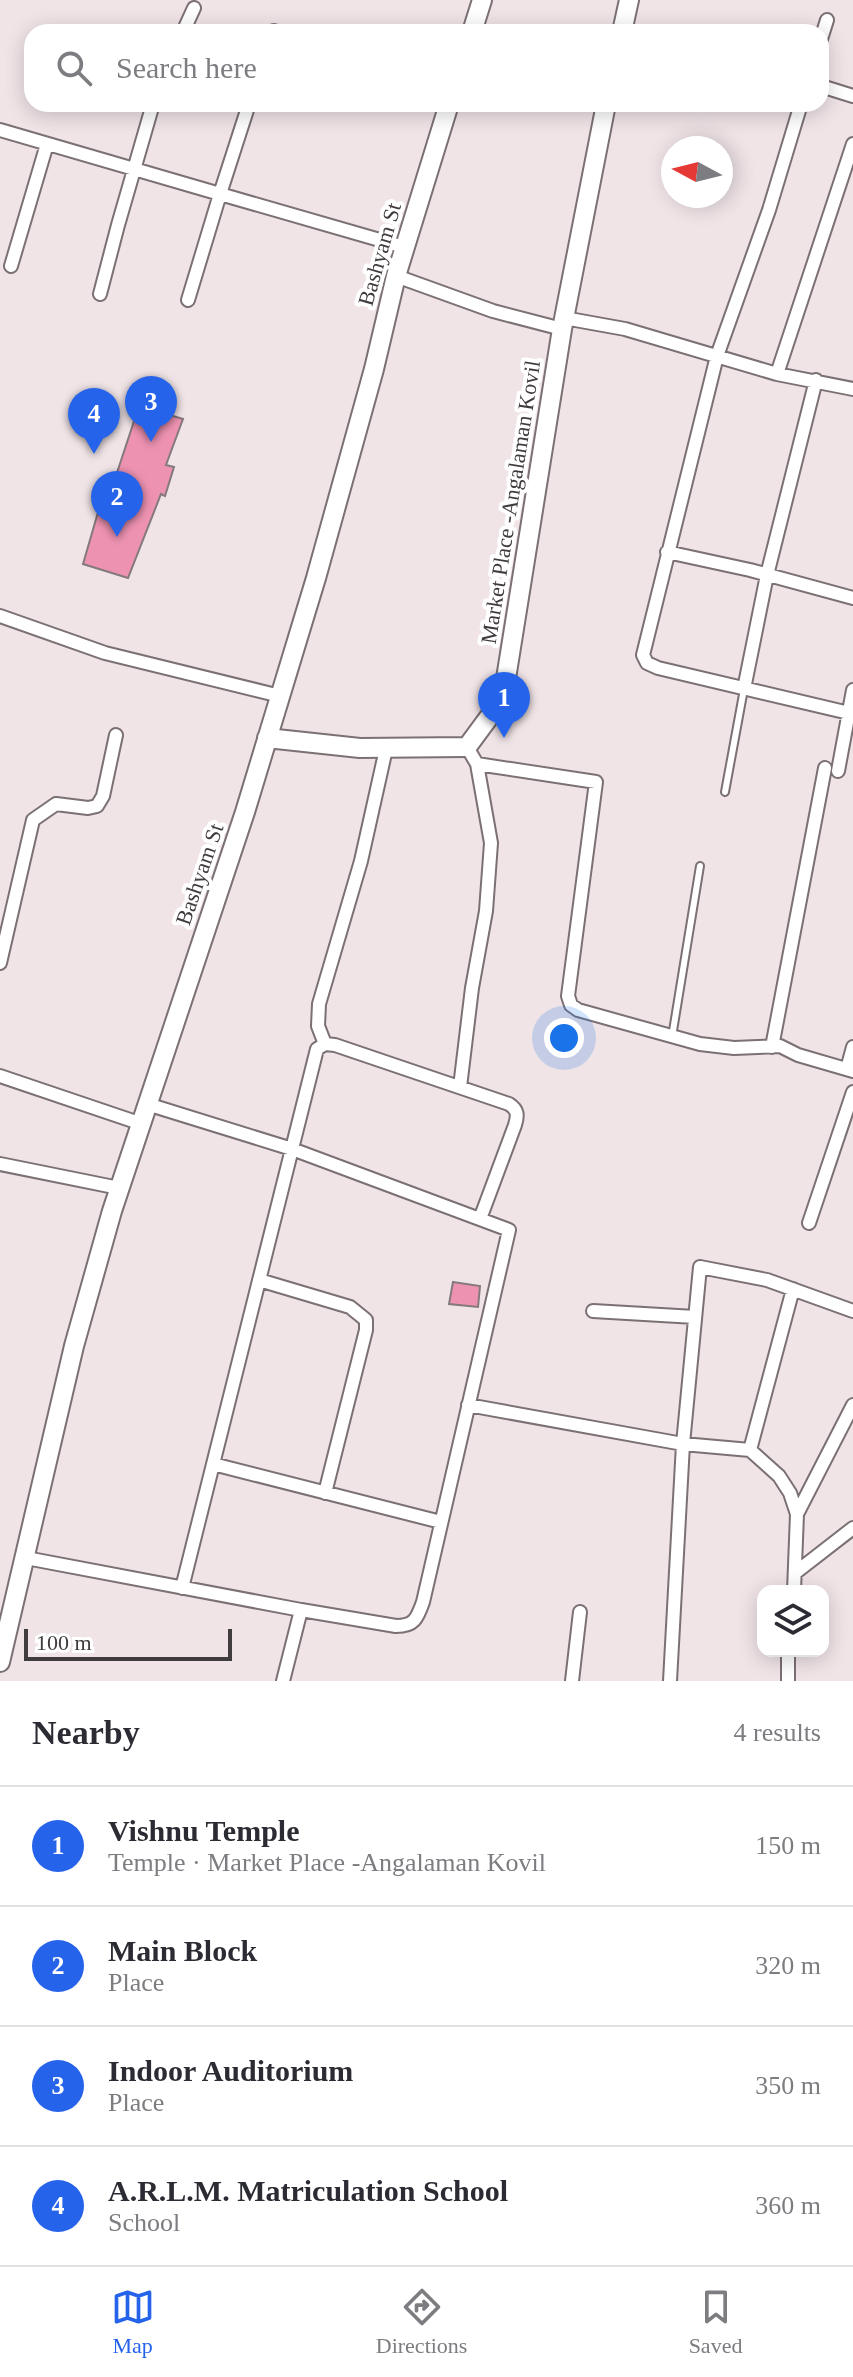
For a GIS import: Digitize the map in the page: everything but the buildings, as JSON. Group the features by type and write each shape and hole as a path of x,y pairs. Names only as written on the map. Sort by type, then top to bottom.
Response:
{"street":[{"path":"474,24 482,0"},
{"path":"624,24 629,0"},
{"path":"187,24 194,8"},
{"path":"826,24 827,20"},
{"path":"829,88 853,96"},
{"path":"100,294 151,112"},
{"path":"188,300 246,112"},
{"name":"Bashyam St","path":"0,1662 74,1346 119,1188 245,812 316,578 404,247 446,112"},
{"name":"Market Place -Angalaman Kovil","path":"467,747 498,705 504,691 563,324 604,112"},
{"path":"799,112 769,210 717,356 643,655 647,663 851,713"},
{"path":"0,130 404,247"},
{"path":"11,266 47,144"},
{"path":"777,374 853,144"},
{"path":"396,276 493,311 563,324 625,329 777,374 853,389"},
{"path":"744,689 767,575 816,380"},
{"path":"667,552 853,598"},
{"path":"0,616 105,653 280,696"},
{"path":"772,1047 832,769 851,713 853,690"},
{"path":"0,963 33,820 56,804 88,808 97,806 103,796 116,735"},
{"path":"267,738 386,749 467,747 477,764 491,843 491,867 460,1087"},
{"path":"325,1044 318,1026 319,1004 361,861 386,749"},
{"path":"477,764 596,782 568,996 571,1005 578,1010 672,1037 734,1048 780,1046 850,1070 853,1047"},
{"path":"182,1588 317,1049 325,1044 515,1108 517,1116 480,1219"},
{"path":"0,1076 139,1123"},
{"path":"809,1223 853,1092"},
{"path":"26,1558 301,1610 407,1626 416,1620 423,1602 509,1230 292,1149 147,1104"},
{"path":"0,1164 119,1188"},
{"path":"670,1681 683,1444 700,1267 767,1280 853,1311"},
{"path":"259,1280 350,1307 366,1320 325,1493"},
{"path":"750,1450 793,1289"},
{"path":"593,1311 695,1317"},
{"path":"468,1405 683,1444 750,1450 779,1476 790,1493 797,1514 794,1585"},
{"path":"797,1514 850,1418 853,1405"},
{"path":"213,1464 441,1522"},
{"path":"795,1573 853,1528"},
{"path":"283,1681 301,1610"},
{"path":"572,1681 580,1612"},
{"path":"788,1657 788,1681"}],"lane":[{"path":"725,792 744,689"},
{"path":"672,1037 700,866"}],"place":[{"name":"Indoor Auditorium","path":"151,442"},
{"name":"A.R.L.M. Matriculation School","path":"94,454"},
{"name":"Main Block","path":"117,537"},
{"name":"Vishnu Temple","path":"504,738"}]}
